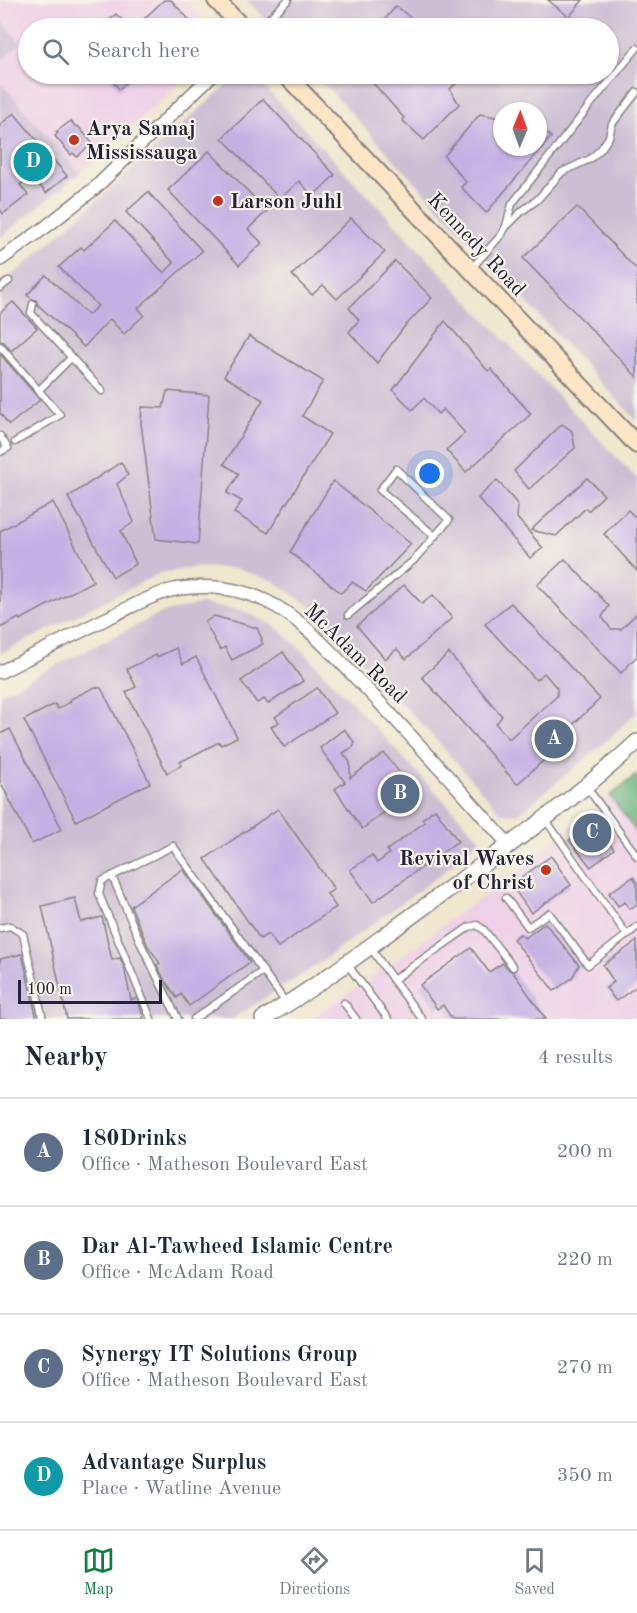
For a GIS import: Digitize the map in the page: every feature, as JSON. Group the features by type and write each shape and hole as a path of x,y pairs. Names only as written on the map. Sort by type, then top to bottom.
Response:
{"main road":[{"path":"216,0 233,18"},
{"name":"Kennedy Road","path":"294,84 637,445"}],"street":[{"path":"0,260 94,188 203,84"},
{"name":"McAdam Road","path":"0,672 160,594 177,589 203,587 250,594 283,610 338,659 415,739 510,846"},
{"path":"263,1019 303,995 510,846 637,742"}],"lane":[{"path":"269,18 288,0"},
{"path":"619,70 637,48"},
{"path":"470,270 502,234 512,204 607,84"},
{"path":"506,226 537,200 562,172 590,159 601,149 609,136 612,124 637,92"},
{"path":"0,288 9,281"},
{"path":"33,304 32,313 102,391"},
{"path":"0,346 60,415 15,442"},
{"path":"39,390 71,358"},
{"path":"0,436 9,447 0,452"},
{"path":"348,615 413,561 435,536 449,520 396,469 380,490 435,536"},
{"path":"586,786 637,856"},
{"path":"544,818 627,935"},
{"path":"151,1019 99,894 102,881 173,846 287,1004"},
{"path":"112,876 178,1019"},
{"path":"506,898 528,927 549,913 588,965 637,927"},
{"path":"393,980 469,927 477,925 484,930 513,967"},
{"path":"0,928 10,926 23,934 43,1019"},
{"path":"370,946 422,1019"},
{"path":"346,963 387,1016 378,1019"},
{"path":"194,1019 263,971"},
{"path":"344,1003 356,1019"}],"shaded area":[{"path":"0,0 184,0 201,18 18,18 18,40 0,19"},
{"path":"247,0 637,0 637,421 324,84 619,84 619,18 264,18"},
{"path":"0,19 18,40 18,46 0,62"},
{"path":"18,46 18,84 179,84 80,173 0,82 0,62"},
{"path":"0,82 80,173 0,238"},
{"path":"228,84 262,84 637,479 637,712 604,743 518,814 501,813 438,742 311,607 274,581 237,569 198,567 160,573 0,654 0,282 18,271"},
{"path":"201,604 241,610 275,626 303,651 480,839 440,875 311,969 232,1019 0,1019 0,694 161,613"},
{"path":"610,796 637,833 637,1014 630,1019 311,1019 509,877"}],"green space":[{"path":"637,774 637,833 610,796"}],"building":[{"path":"164,0 171,0 188,18 145,18"},
{"path":"548,0 583,0 569,17"},
{"path":"396,6 411,18 386,18"},
{"path":"115,84 124,84 119,89"},
{"path":"374,84 456,84 450,89 459,104 424,140 402,120 404,118"},
{"path":"263,99 335,175 313,196 299,181 280,199 222,138"},
{"path":"14,113 67,176 46,193 32,176 20,185 28,195 3,214 0,209 0,125"},
{"path":"480,114 493,117 493,156 535,156 486,213 461,187 466,182 444,156"},
{"name":"Arya Samaj Mississauga","path":"71,121 92,143 77,157 73,153 71,155 55,136 58,133 56,132"},
{"name":"Larson Juhl","path":"209,151 267,211 248,229 262,243 239,265 168,190"},
{"path":"148,192 202,251 138,308 144,315 124,334 110,319 84,347 38,305 36,300 27,295 46,275 88,315 98,306 59,267 81,247 84,250 115,221 164,273 174,263 126,212"},
{"path":"577,207 637,270 637,377 523,258"},
{"path":"351,218 385,252 337,299 323,285 312,295 292,275"},
{"path":"395,261 432,298 404,327 377,363 349,332 359,320 349,308"},
{"path":"13,302 37,328 11,351 4,342 0,341 0,313"},
{"path":"445,321 488,371 491,369 531,414 466,472 446,450 465,433 443,409 438,414 424,398 412,410 393,390"},
{"path":"249,336 323,381 302,416 330,434 268,533 234,513 242,501 227,493 239,474 224,464 263,400 224,376"},
{"path":"0,354 40,400 9,425 0,413"},
{"path":"167,391 209,395 198,544 156,539 141,423 142,407 163,408"},
{"path":"562,424 572,431 575,448 529,489 514,471"},
{"path":"121,462 128,475 117,484 134,522 121,531 136,564 113,577 68,497"},
{"path":"587,478 604,495 588,511 586,508 556,536 531,530"},
{"path":"497,480 518,505 517,518 543,548 530,558 478,498"},
{"path":"333,481 411,544 366,591 352,582 341,593 290,552"},
{"path":"53,502 93,581 20,620 19,618 0,628 0,531"},
{"path":"628,510 637,519 637,571 604,534"},
{"path":"565,559 609,606 602,617 611,629 621,629 637,613 637,656 621,673 537,585"},
{"path":"404,585 422,604 433,595 452,618 406,659 397,649 385,659 357,626"},
{"path":"511,603 600,699 564,733 569,738 517,784 422,677 449,653 502,716 496,724 509,739 557,696 557,688 544,673 536,680 485,624"},
{"path":"214,616 257,628 263,644 232,660 225,647 220,650 205,622"},
{"path":"176,648 183,664 196,657 237,737 221,745 219,742 180,762 182,765 167,773 126,692 136,687 127,669"},
{"path":"283,652 303,681 268,704 264,699 257,703 241,681"},
{"path":"95,687 101,688 150,783 76,821 24,720 55,704 58,709 71,699"},
{"path":"317,688 335,713 284,747 271,727 279,722 275,717"},
{"path":"10,729 62,829 32,844 0,781 0,734"},
{"path":"344,729 355,743 343,753 350,762 350,778 384,753 404,778 400,781 408,794 362,829 335,789 345,782 320,748"},
{"path":"278,809 334,889 327,894 336,907 278,947 268,934 260,939 205,859"},
{"path":"435,809 458,841 373,902 350,870 372,855 377,863 389,854 387,850 425,822 422,819"},
{"path":"592,822 614,849 591,867 569,840"},
{"path":"551,856 571,885 531,913 511,885"},
{"path":"183,869 250,962 189,1006 181,994 177,998 164,979 157,965 160,963 148,946 131,906"},
{"path":"633,877 637,883 637,904 630,909 625,902 618,906 609,893"},
{"path":"75,898 81,922 102,917 112,960 120,958 131,1000 137,998 144,1019 67,1019 42,906"},
{"path":"545,923 579,965 572,978 554,991 513,939 520,934 525,938"},
{"path":"637,941 637,986 616,1001 606,988 614,982 603,965"},
{"path":"471,948 489,972 503,963 513,972 546,1019 452,1019 443,1005 437,1009 420,985"},
{"path":"22,954 37,1019 0,1019 0,959"}],"place":[{"name":"Arya Samaj Mississauga","path":"74,140"},
{"name":"Advantage Surplus","path":"33,162"},
{"name":"Larson Juhl","path":"218,201"},
{"name":"180Drinks","path":"554,739"},
{"name":"Dar Al-Tawheed Islamic Centre","path":"400,794"},
{"name":"Synergy IT Solutions Group","path":"592,833"},
{"name":"Revival Waves of Christ","path":"546,870"}]}
